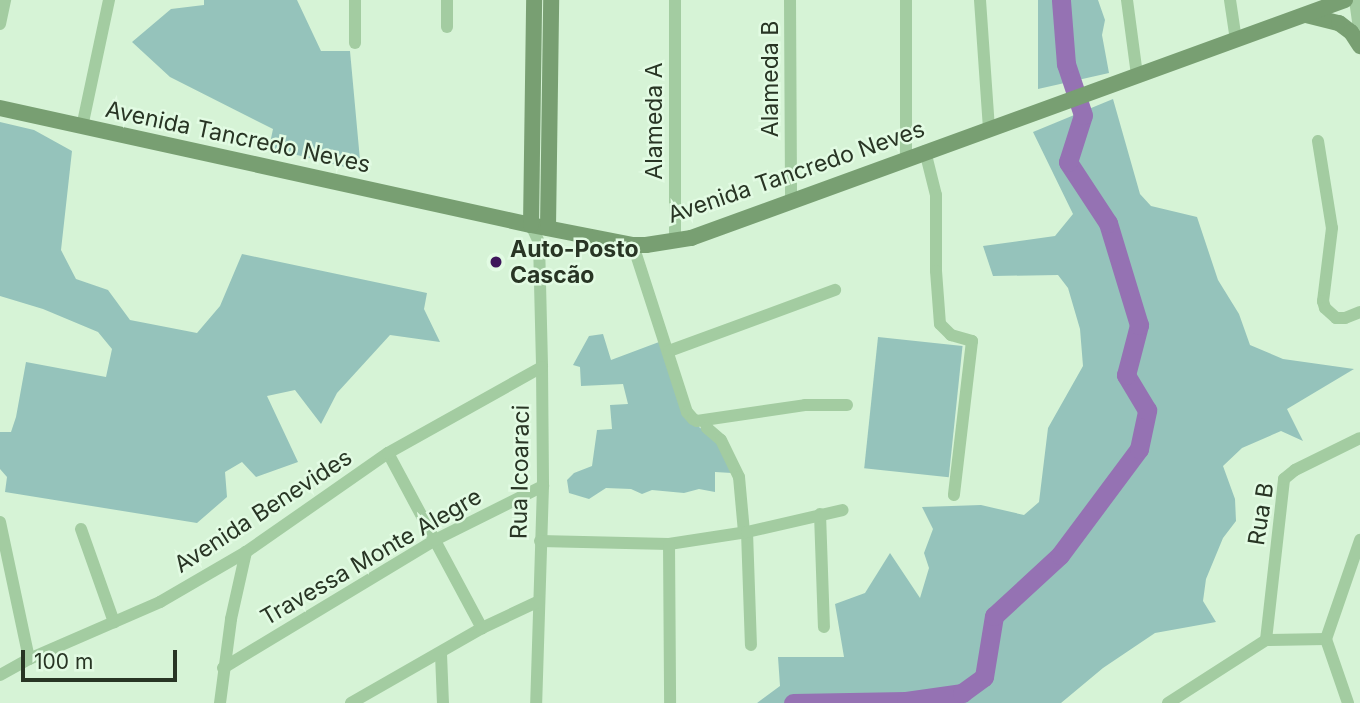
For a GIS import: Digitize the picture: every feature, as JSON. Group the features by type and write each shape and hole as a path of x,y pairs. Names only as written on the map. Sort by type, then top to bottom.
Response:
{"street":[{"path":"0,24 5,0"},
{"path":"82,127 109,0"},
{"path":"355,0 355,43"},
{"path":"447,0 447,27"},
{"path":"531,225 534,0"},
{"path":"544,235 551,0"},
{"name":"Alameda A","path":"675,0 675,241"},
{"name":"Alameda B","path":"790,0 791,201"},
{"path":"906,0 906,158"},
{"path":"980,0 989,128"},
{"path":"1127,0 1137,75"},
{"path":"1230,0 1236,40"},
{"name":"Avenida Tancredo Neves","path":"0,108 531,225 544,235 633,245 675,241 1236,40 1303,15 1323,4 1345,0"},
{"path":"1355,0 1360,36"},
{"path":"1303,15 1339,23 1360,46"},
{"path":"534,22 550,21"},
{"path":"1318,141 1332,228 1323,301 1325,308 1336,318 1345,318 1360,312"},
{"path":"925,151 936,195 936,271 940,324 951,335 972,341 954,495"},
{"name":"Rua Icoaraci","path":"536,703 543,486 544,235"},
{"path":"633,245 687,412 697,421 805,405 847,405"},
{"path":"668,351 835,290"},
{"name":"Avenida Benevides","path":"0,675 29,659 160,602 246,552 388,453 542,367"},
{"path":"705,420 707,428 725,447 740,477 746,532 751,645"},
{"name":"Rua B","path":"1266,640 1284,479 1295,470 1360,438"},
{"path":"388,453 482,628"},
{"name":"Travessa Monte Alegre","path":"223,668 435,540 543,486"},
{"path":"540,541 669,544 746,532 844,510"},
{"path":"820,514 824,627"},
{"path":"0,522 29,659"},
{"path":"81,529 114,622"},
{"path":"1360,540 1326,639 1350,703 1360,698"},
{"path":"669,544 670,703"},
{"path":"220,703 223,668 246,552"},
{"path":"351,703 441,654 482,628 539,601"},
{"path":"1168,703 1266,640 1326,639"},
{"path":"441,654 443,703"}],"shaded area":[{"path":"204,0 297,0 321,51 350,51 361,171 269,148 273,129 170,77 132,42 171,9 204,5"},
{"path":"1038,0 1098,0 1105,20 1102,35 1109,73 1038,89"},
{"path":"1113,99 1140,194 1151,206 1197,217 1218,280 1239,314 1250,345 1283,359 1354,369 1287,409 1303,441 1281,431 1242,448 1223,466 1235,499 1236,521 1223,538 1206,579 1203,601 1216,622 1155,633 1103,668 1061,703 757,703 780,686 778,657 844,657 835,604 865,593 890,553 920,598 929,568 924,553 933,529 922,507 981,505 1024,515 1039,502 1048,428 1083,366 1080,329 1068,288 1058,275 993,276 983,246 1055,236 1073,214 1033,132"},
{"path":"0,122 34,130 72,151 61,250 76,279 108,290 130,320 197,333 220,306 242,254 427,293 424,309 440,342 390,335 337,393 321,424 295,390 267,396 298,462 256,477 242,462 225,472 227,497 197,523 5,492 7,477 0,469 0,432 11,432 26,362 106,377 112,349 98,332 43,309 0,296"},
{"path":"603,334 611,360 659,342 699,427 715,439 732,473 715,472 715,492 699,489 684,493 652,490 642,494 631,489 606,488 589,499 569,493 567,480 574,473 592,466 597,430 612,429 610,405 628,404 623,384 581,386 580,367 573,365 589,336"},
{"path":"878,337 963,346 949,477 864,468"}],"waterway":[{"path":"793,703 906,701 962,693 984,677 994,616 1060,555 1139,449 1147,410 1126,375 1139,325 1108,223 1068,162 1083,115 1066,64 1061,0"}],"place":[{"name":"Auto-Posto Cascão","path":"496,262"}]}
